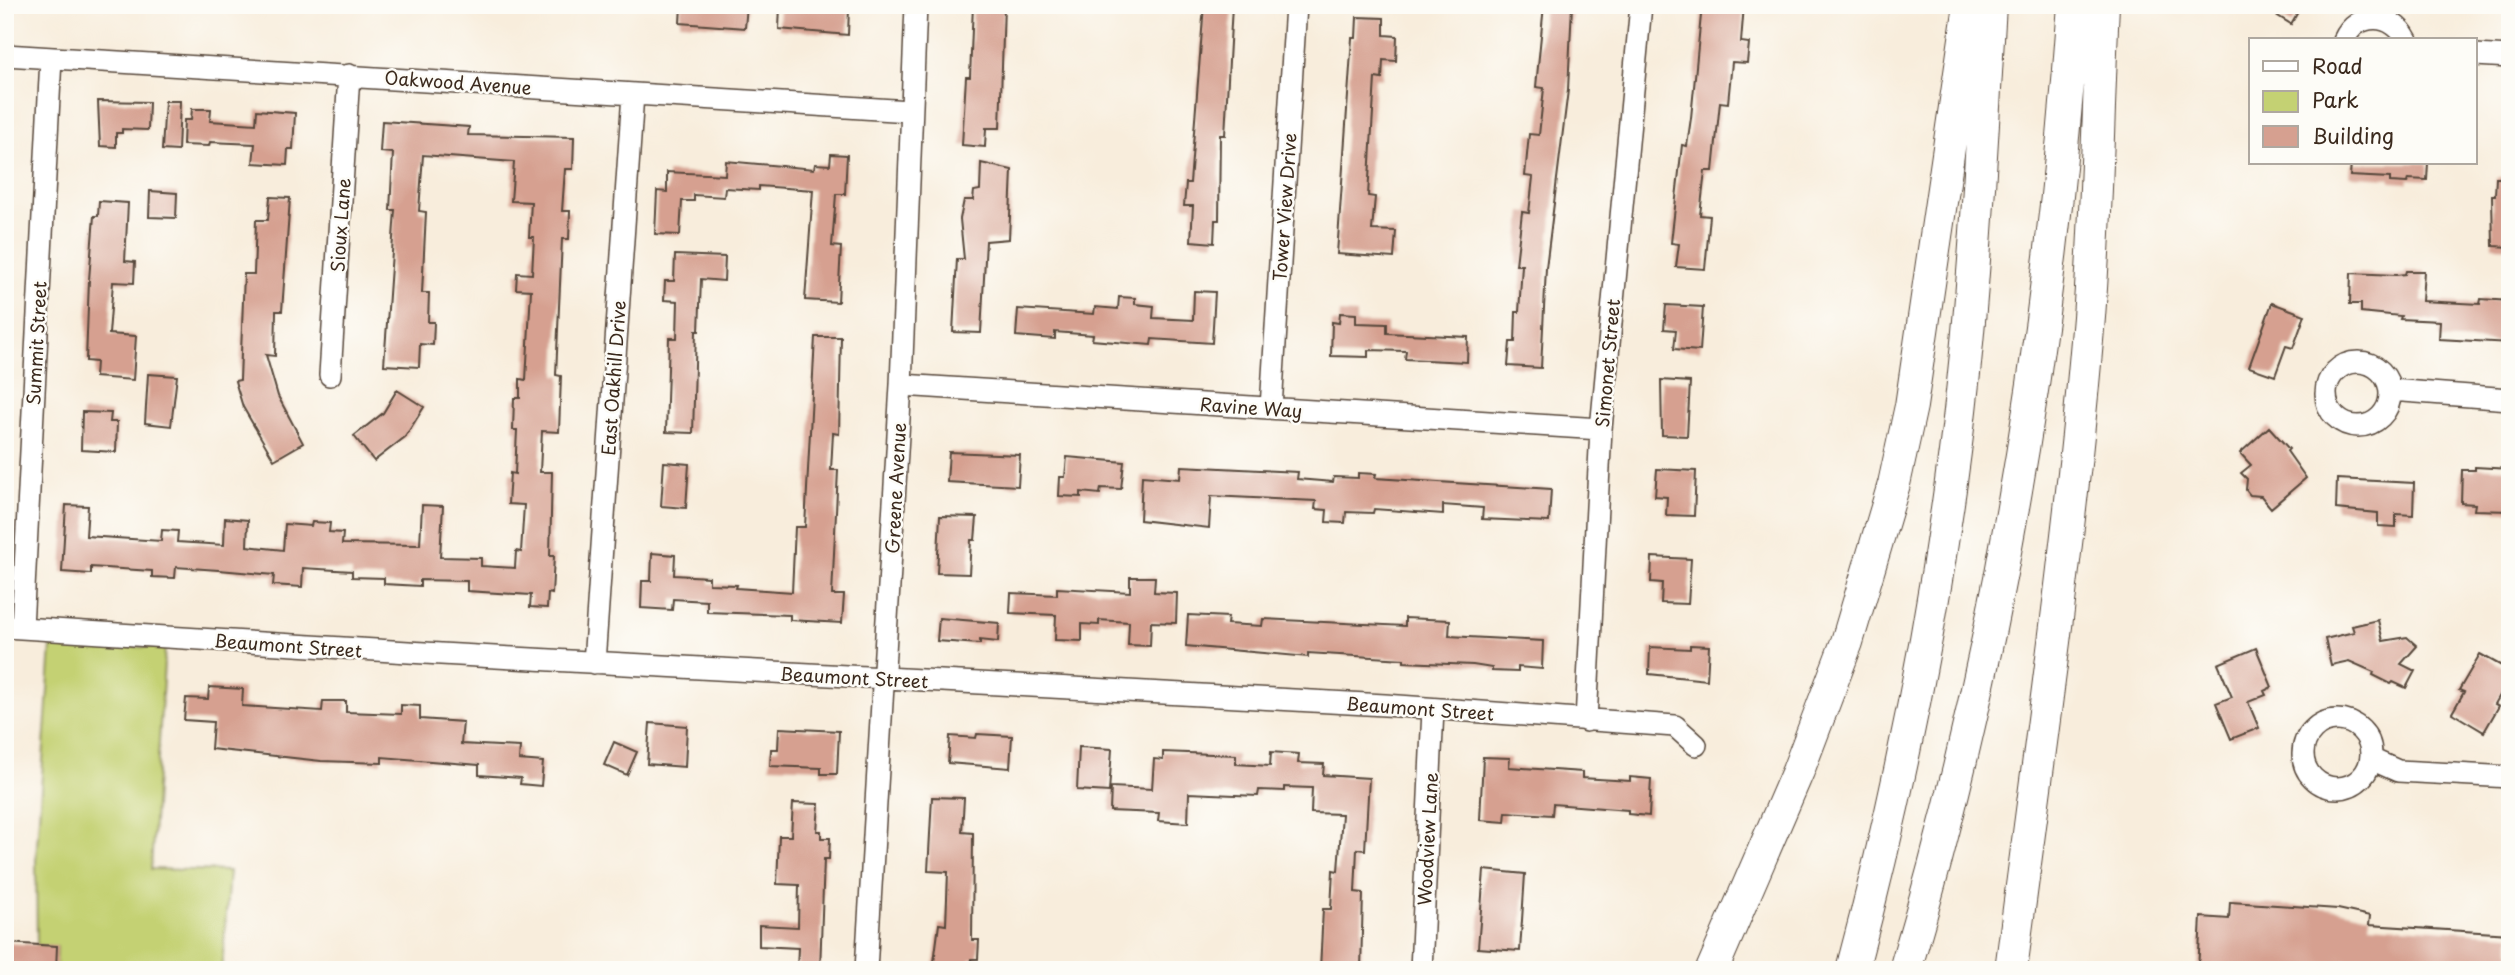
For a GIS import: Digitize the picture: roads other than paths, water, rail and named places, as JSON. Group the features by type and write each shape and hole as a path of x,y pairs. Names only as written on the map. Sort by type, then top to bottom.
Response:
{"highway":[{"path":"1713,970 1798,771 1847,642 1894,484 1911,405 1970,5"},
{"path":"1852,970 1898,791 1931,612 1949,491 1977,219 1990,5"},
{"path":"1905,970 1957,772 2000,577 2034,389 2074,5"},
{"path":"2011,970 2055,631 2089,321 2103,5"}],"street":[{"name":"Greene Avenue","path":"866,970 901,385 916,5"},
{"name":"Tower View Drive","path":"1271,408 1296,5"},
{"name":"Simonet Street","path":"1586,721 1601,429 1641,5"},
{"path":"2345,38 2355,25 2374,18 2395,24 2406,38"},
{"name":"Oakwood Avenue","path":"5,55 910,111"},
{"path":"2476,55 2510,57"},
{"name":"Summit Street","path":"14,627 51,58"},
{"name":"Sioux Lane","path":"330,374 349,75"},
{"name":"East Oakhill Drive","path":"594,663 633,94"},
{"name":"Ravine Way","path":"901,385 1601,429"},
{"path":"2390,390 2510,399"},
{"name":"Beaumont Street","path":"14,627 594,663 1433,709 1675,726 1696,744"},
{"name":"Woodview Lane","path":"1421,970 1433,709"},
{"path":"2371,759 2398,771 2510,778"}]}
